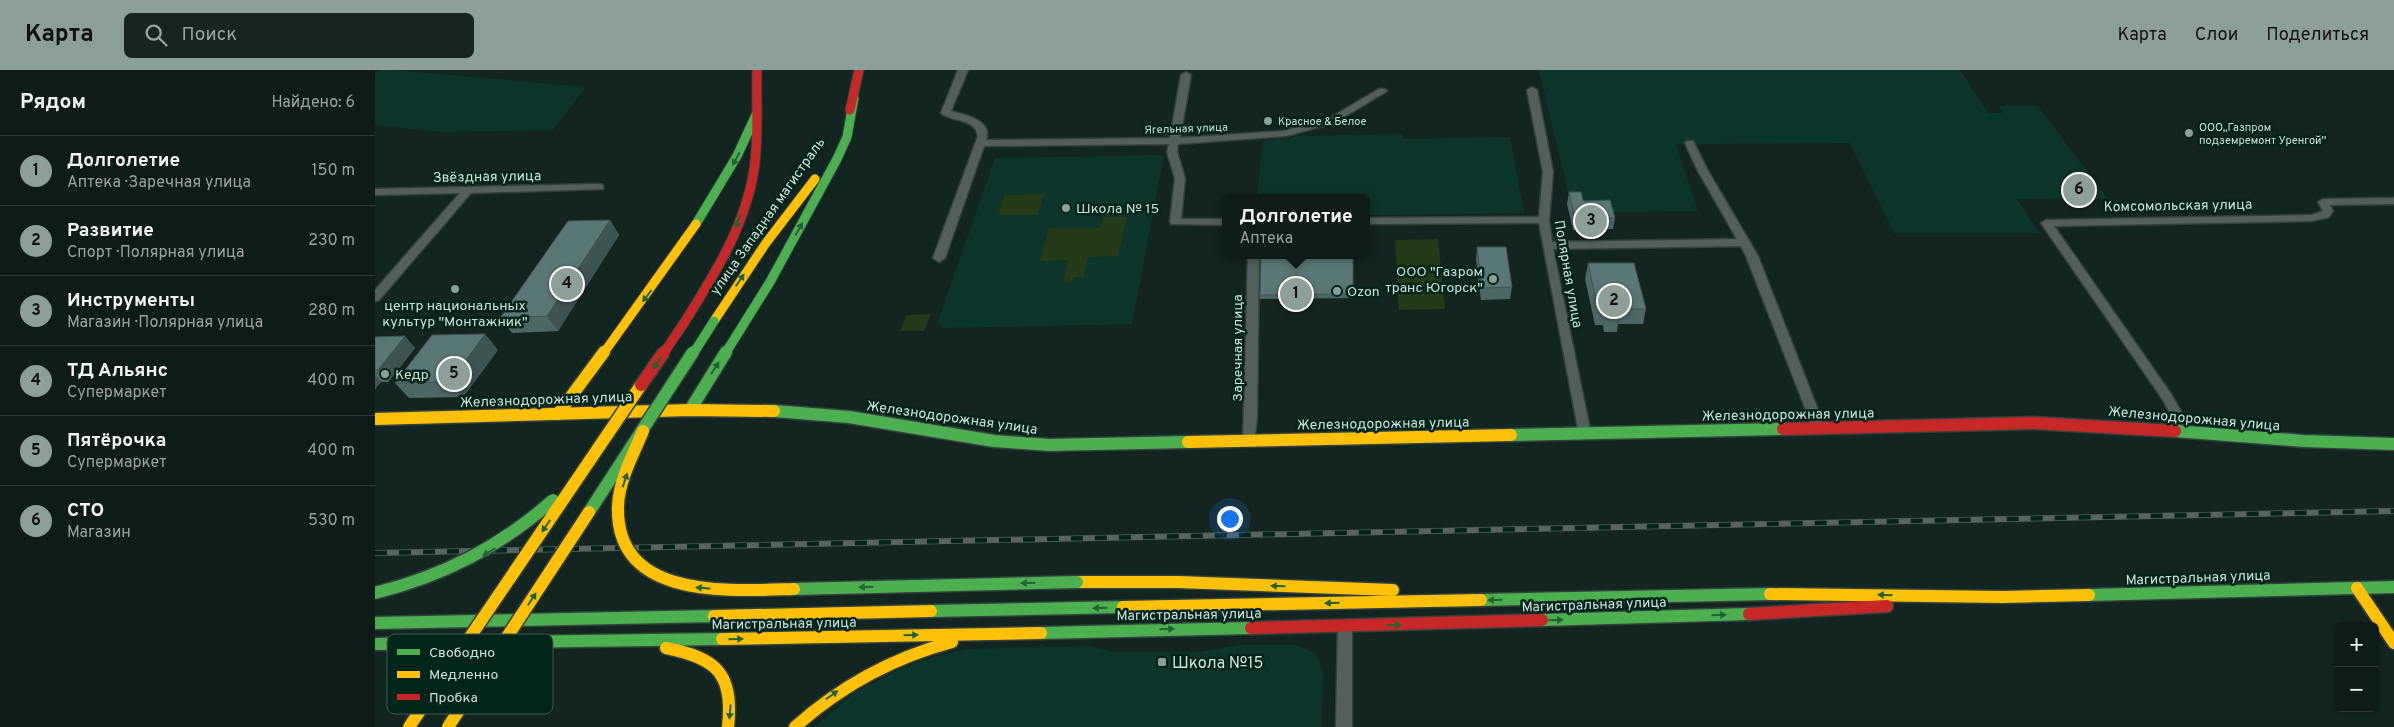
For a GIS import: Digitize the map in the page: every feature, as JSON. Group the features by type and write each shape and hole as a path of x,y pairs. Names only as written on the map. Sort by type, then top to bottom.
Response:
{"main road":[{"name":"улица Западная магистраль","path":"600,446 684,323 722,259 744,204 754,170 757,70"},
{"name":"улица Западная магистраль","path":"643,431 766,242 820,173 838,141 854,98 859,70"},
{"path":"690,410 770,282 810,209 847,137 854,98"},
{"path":"558,414 663,276 697,225 740,152 756,115"},
{"name":"Железнодорожная улица","path":"375,419 690,410 771,411 849,417 1019,444 1087,445 2034,423 2107,425 2312,442 2394,444"},
{"path":"643,431 620,498 617,515 623,545 635,563 650,574 697,587 746,590 1077,582 1178,582 1416,591 1588,589 1711,595"},
{"path":"509,634 643,431"},
{"path":"375,592 410,585 439,575 480,557 500,545 534,519 600,446"},
{"path":"472,634 600,446"},
{"name":"Магистральная улица","path":"375,623 1711,595 1802,594 2003,597 2394,587"},
{"path":"2357,588 2394,643"},
{"name":"Магистральная улица","path":"553,641 810,638 1033,631 1345,626 1800,612 2003,597"},
{"path":"795,727 825,700 846,685 897,658 944,644 1033,631"},
{"path":"553,644 586,648 661,647 693,653 707,659 718,666 725,676 729,687 731,709 727,727"},
{"path":"409,727 418,714"},
{"path":"448,727 457,714"}],"street":[{"path":"939,258 981,143 983,131 977,123 946,113 963,70"},
{"path":"1186,75 1172,152 1180,178 1175,222 1222,222"},
{"name":"Полярная улица","path":"1531,90 1548,172 1544,220 1548,246 1585,434"},
{"name":"Ягельная улица","path":"981,143 1173,141 1254,137 1300,131 1331,121 1382,91"},
{"path":"1690,143 1703,172 1744,242 1758,271 1819,428"},
{"name":"Звёздная улица","path":"375,192 599,187"},
{"path":"375,297 468,190"},
{"name":"Комсомольская улица","path":"2187,432 2167,397 2046,222 2312,218 2325,215 2329,211 2323,202 2394,201"},
{"path":"1370,221 1544,220"},
{"path":"1548,246 1744,242"},
{"name":"Заречная улица","path":"1249,440 1253,394 1251,301 1254,259"},
{"path":"1345,626 1345,727"}],"shaded area":[{"path":"381,70 586,87 553,130 443,132 375,125 375,74"},
{"path":"1539,70 1960,70 1988,113 2003,113 1998,106 2038,106 2107,198 2017,199 2039,233 1894,233 1850,143 1676,144 1698,211 1573,213"},
{"path":"1402,134 1403,139 1510,137 1524,213 1370,215 1370,194 1257,194 1263,141 1301,136"},
{"name":"Школа № 15","path":"1164,155 1132,324 942,328 938,322 995,158"},
{"path":"1044,194 1038,215 998,215 1005,195"},
{"path":"1103,217 1127,217 1118,256 1088,257 1084,277 1074,277 1073,282 1063,282 1068,260 1040,261 1049,228 1100,228"},
{"path":"1438,239 1443,287 1398,288 1395,240"},
{"path":"1443,288 1445,309 1399,310 1397,289"},
{"path":"931,314 924,331 900,331 907,315"},
{"path":"1240,645 1297,645 1315,653 1323,671 1322,727 815,727 854,693 898,670 935,656 970,649 1091,646 1114,652 1200,652"}],"building":[{"path":"1569,192 1581,192 1583,201 1610,200 1615,218 1575,218"},
{"path":"610,220 547,316 500,318 568,221"},
{"name":"ООО \"Газром транс Югорск\"","path":"1477,247 1506,247 1512,287 1482,288"},
{"path":"1261,259 1353,259 1353,294 1260,295"},
{"path":"1588,263 1634,263 1646,309 1618,309 1620,317 1607,317 1606,309 1598,309"},
{"path":"485,334 450,382 395,383 432,335"},
{"path":"405,336 378,370 375,370 375,337"}],"railway":[{"path":"375,553 2394,511"}],"traffic: fast":[{"path":"690,410 770,282 837,159 847,137 854,98"},
{"path":"696,224 737,156 756,115"},
{"path":"589,512 714,321"},
{"path":"774,411 849,417 994,441 1049,445 1188,442"},
{"path":"1511,435 1783,429"},
{"path":"2175,431 2304,441 2394,444"},
{"path":"375,593 425,579 470,559 513,533 553,500"},
{"path":"794,589 1077,582"},
{"path":"2089,595 2394,587"},
{"path":"1481,600 1770,594"},
{"path":"931,611 1123,607"},
{"path":"1542,620 1749,614"},
{"path":"375,623 714,616"},
{"path":"1041,633 1251,628"},
{"path":"553,641 722,639"},
{"path":"375,644 387,644"}],"traffic: slow":[{"path":"714,321 766,243 815,179"},
{"path":"558,414 639,306 696,224"},
{"path":"472,634 641,385"},
{"path":"375,419 690,410 774,411"},
{"path":"643,431 624,477 618,507 620,538 633,560 654,575 680,584 739,590 794,589"},
{"path":"1188,442 1511,435"},
{"path":"509,634 589,512"},
{"path":"1077,582 1178,582 1393,590"},
{"path":"2357,588 2394,643"},
{"path":"1770,594 2003,597 2089,595"},
{"path":"1123,607 1481,600"},
{"path":"714,616 931,611"},
{"path":"722,639 1041,633"},
{"path":"795,727 830,698 867,674 908,655 952,642"},
{"path":"666,648 698,656 710,662 719,671 726,681 729,694 728,727"},
{"path":"409,727 418,714"},
{"path":"448,727 457,714"}],"traffic: jam":[{"path":"684,323 727,250 744,211 750,191 756,145 757,70"},
{"path":"850,110 859,70"},
{"path":"641,385 684,323"},
{"path":"1783,429 2034,423 2175,431"},
{"path":"1749,614 1887,606"},
{"path":"1251,628 1542,620"}],"place":[{"name":"Красное & Белое","path":"1268,121"},
{"name":"ООО,,Газпром подземремонт Уренгой''","path":"2189,133"},
{"name":"СТО","path":"2079,190"},
{"name":"Школа № 15","path":"1066,208"},
{"name":"Инструменты","path":"1591,221"},
{"name":"ООО \"Газром транс Югорск\"","path":"1493,279"},
{"name":"ТД Альянс","path":"567,284"},
{"name":"центр национальных культур \"Монтажник\"","path":"455,289"},
{"name":"Ozon","path":"1337,291"},
{"name":"Долголетие","path":"1296,294"},
{"name":"Развитие","path":"1614,301"},
{"name":"Кедр","path":"385,374"},
{"name":"Пятёрочка","path":"454,374"},
{"name":"Школа №15","path":"1162,662"}]}
